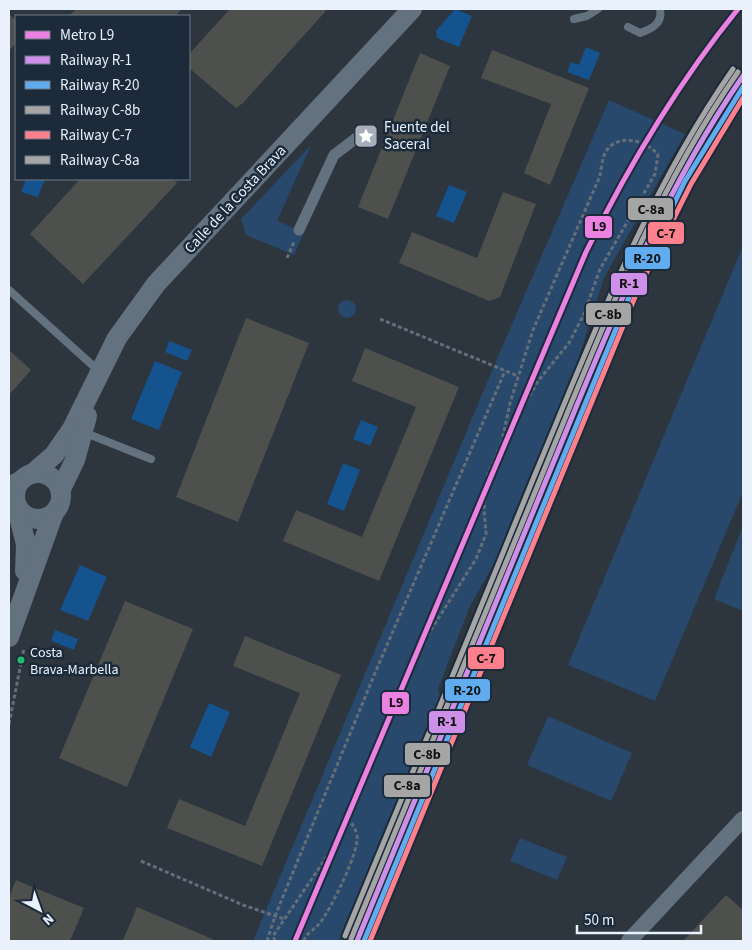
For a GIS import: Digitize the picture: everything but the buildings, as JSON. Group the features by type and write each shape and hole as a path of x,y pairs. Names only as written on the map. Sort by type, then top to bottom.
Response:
{"street":[{"name":"Calle de la Costa Brava","path":"61,489 75,460 78,431 100,372 117,338 156,284 406,13"},
{"path":"299,230 334,155 363,133"},
{"name":"Calle de la Costa Brava","path":"21,479 54,455 78,431"},
{"path":"9,636 53,515 60,504 61,489 50,476 21,479 16,488 27,555 19,605"},
{"path":"19,513 43,519 53,515"},
{"path":"629,941 743,819"}],"lane":[{"path":"574,18 587,16 598,9"},
{"path":"628,27 640,32 650,29 658,22 660,9"},
{"path":"9,290 100,372"},
{"path":"78,431 151,459"}],"path":[{"path":"275,941 273,936 330,852 410,663 476,559 486,534 484,508 487,477 501,446 538,381 568,343 584,314 600,269 655,174 658,155 648,144 638,140 628,140 614,145 606,152 600,176 533,330 518,376 501,446"},
{"path":"380,319 518,376"},
{"path":"267,941 275,916 378,664 505,370"},
{"path":"304,941 305,937 319,924 335,899 357,843 354,826 345,816"},
{"path":"141,861 243,906 284,920"}],"shaded area":[{"path":"455,9 472,16 459,47 437,38 436,31"},
{"path":"586,47 600,53 589,80 567,72 571,62 579,65"},
{"path":"609,100 685,134 604,278 571,382 496,560 470,606 438,689 441,699 339,941 253,941 494,366"},
{"path":"311,145 277,221 304,232 294,255 246,235 241,219"},
{"path":"26,180 45,180 38,197 21,192"},
{"path":"449,185 467,192 454,223 436,216"},
{"path":"743,246 743,492 655,701 568,665"},
{"path":"343,300 351,300 356,305 354,316 343,318 338,313 338,305"},
{"path":"169,341 192,350 187,361 165,352"},
{"path":"155,361 182,372 159,430 131,419"},
{"path":"361,420 378,427 370,446 353,439"},
{"path":"343,463 360,470 344,511 327,504"},
{"path":"743,526 743,611 714,599"},
{"path":"80,565 107,577 88,621 60,610"},
{"path":"55,630 78,639 74,650 51,641"},
{"path":"209,703 230,712 211,757 190,747"},
{"path":"548,716 632,753 611,801 527,765"},
{"path":"520,838 567,857 557,880 510,861"}],"metro line":[{"name":"L9","path":"295,941 586,252 619,188 655,126 695,66 738,9"}],"rail line":[{"name":"C-8a","path":"345,936 601,316 648,214 674,165 702,116 733,69"},
{"name":"C-8b","path":"351,939 606,319 653,217 679,168 707,119 738,72"},
{"name":"R-1","path":"357,941 611,323 658,221 684,172 712,123 743,76"},
{"name":"R-20","path":"364,941 632,290 685,181 743,87"},
{"name":"C-7","path":"370,941 637,292 691,184 743,98"}],"place":[{"name":"Fuente del Saceral","path":"366,136"},
{"name":"Costa Brava-Marbella","path":"21,660"}]}
